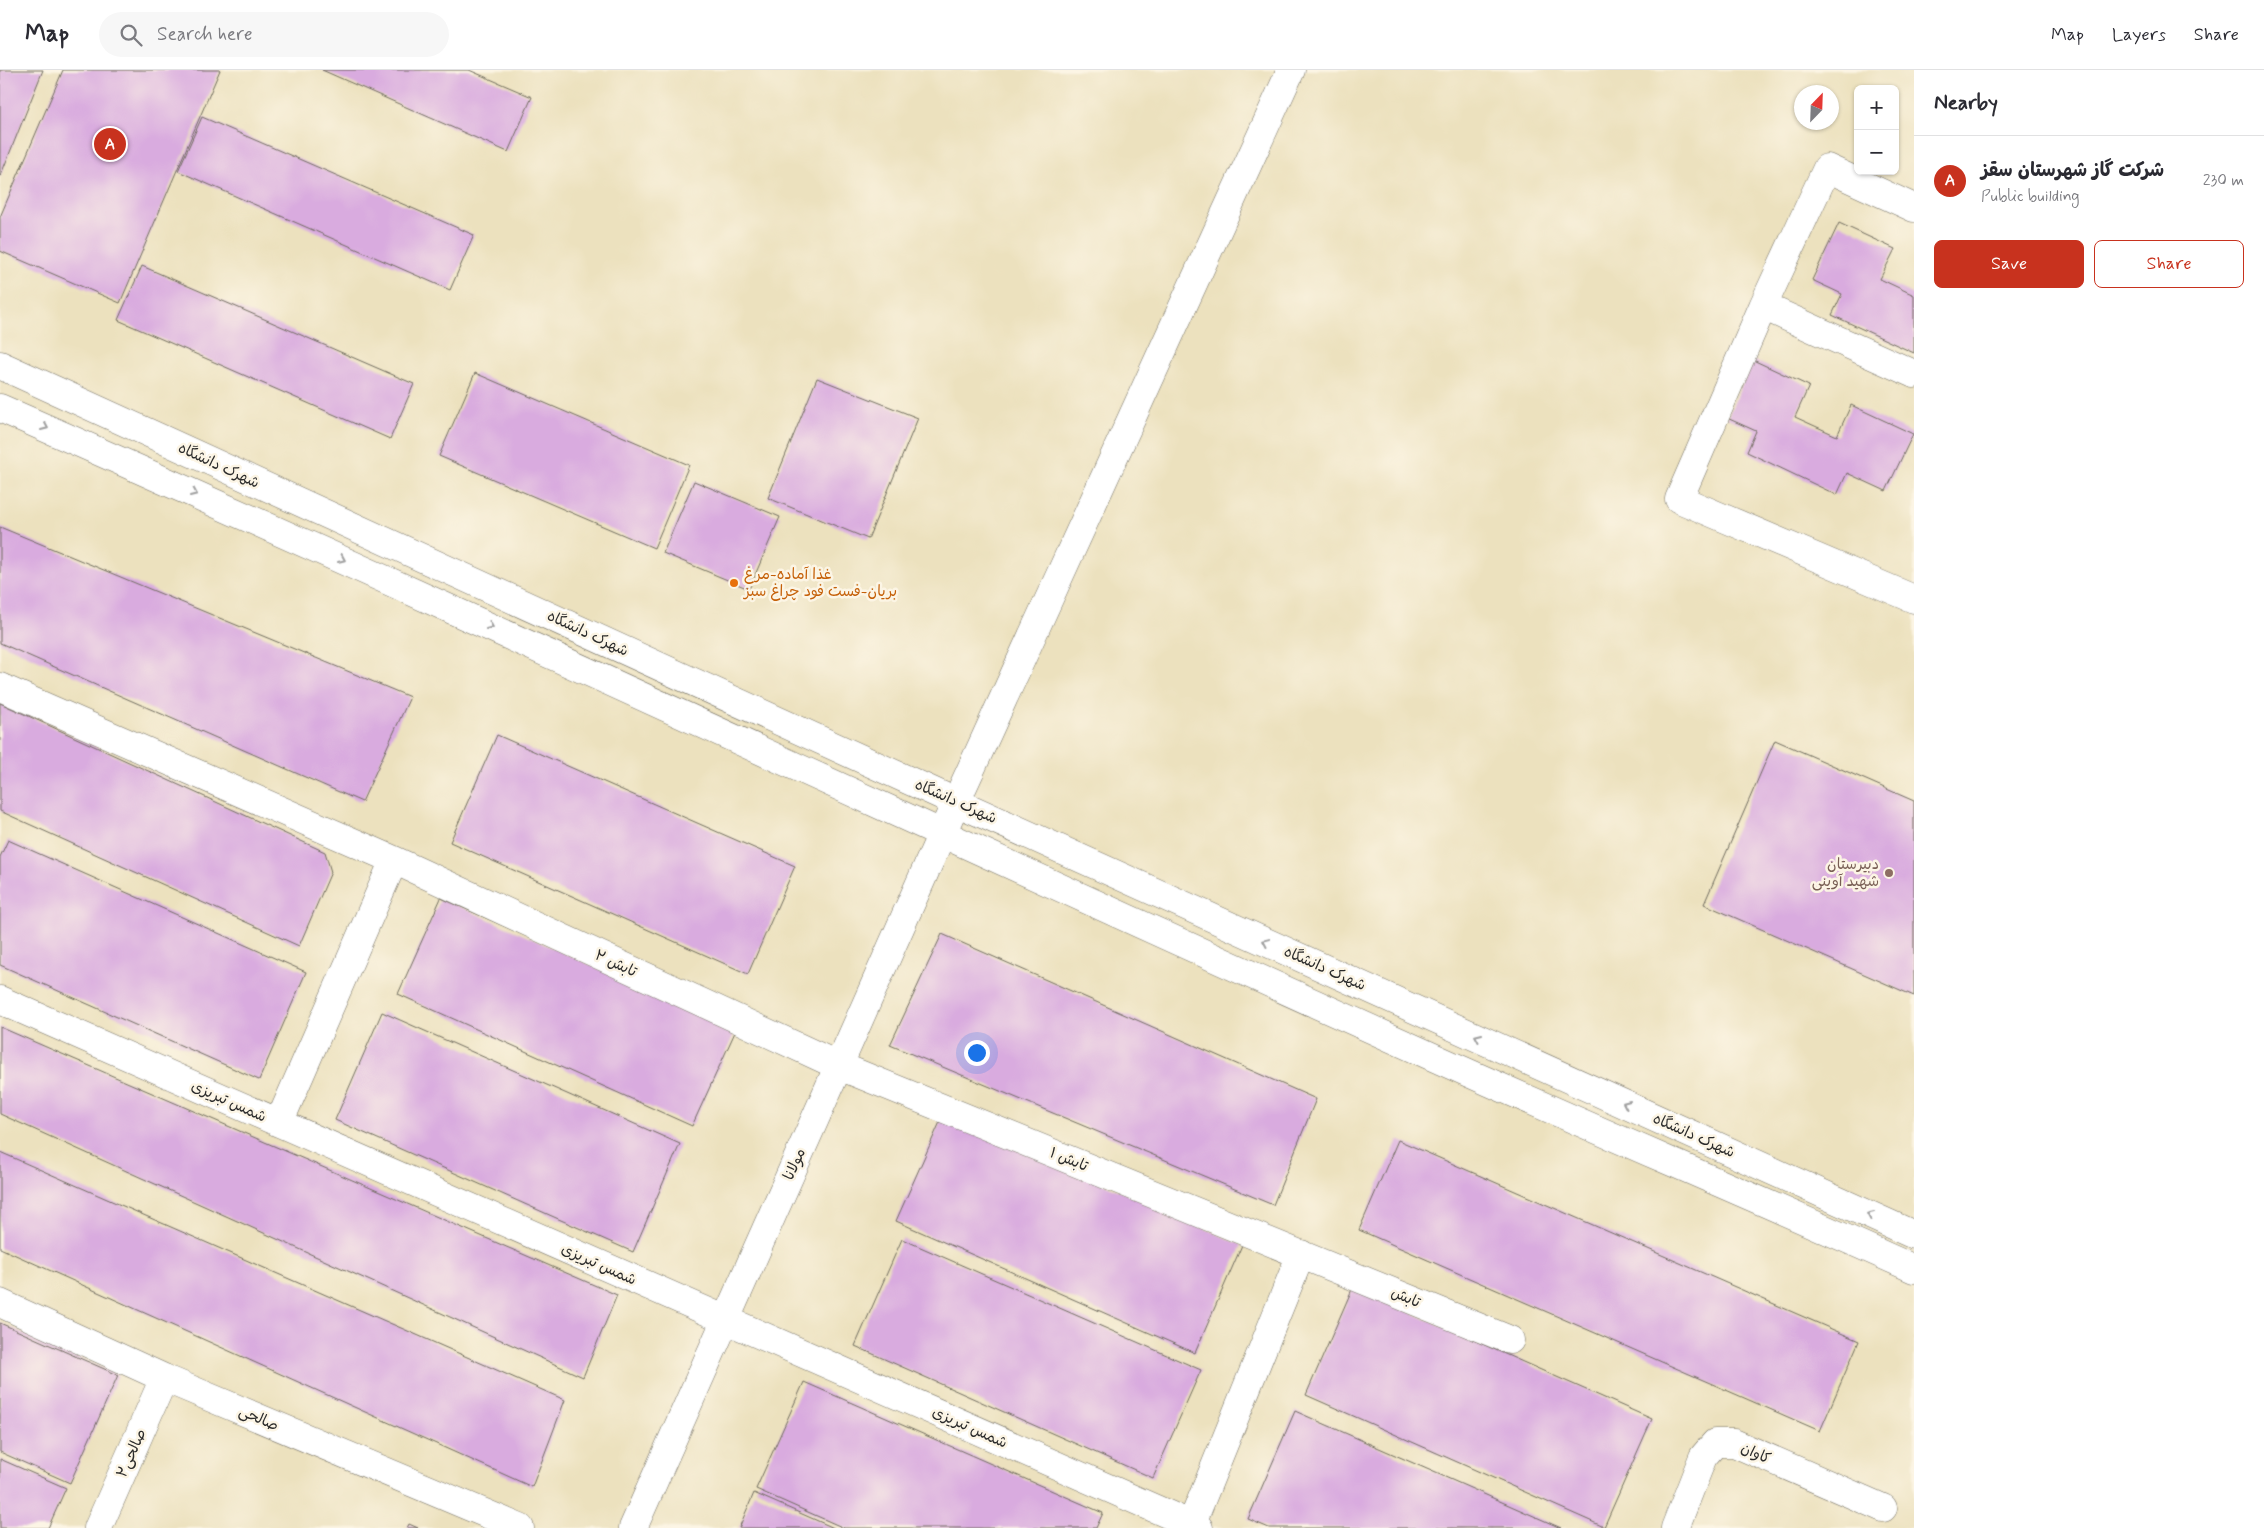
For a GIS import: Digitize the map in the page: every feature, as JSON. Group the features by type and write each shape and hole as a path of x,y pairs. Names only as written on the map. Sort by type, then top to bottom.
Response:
{"street":[{"name":"مولانا","path":"633,1528 837,1065 1292,70"},
{"path":"1912,592 1679,499 1763,306 1827,168 1914,208"},
{"path":"1763,306 1914,374"},
{"name":"شهرک دانشگاه","path":"0,365 956,802 1914,1235"},
{"path":"0,408 304,541 1426,1054 1730,1186 1914,1269"},
{"name":"تابش ۲","path":"0,687 394,860 837,1065"},
{"path":"279,1123 394,860"},
{"name":"شمس تبریزی","path":"0,1000 1193,1527"},
{"name":"تابش ۱","path":"837,1065 1301,1254"},
{"path":"1193,1527 1301,1254"},
{"name":"تابش","path":"1301,1254 1510,1340"},
{"name":"صالحی","path":"0,1303 164,1378 520,1528"},
{"name":"صالحی۲","path":"98,1528 164,1378"},
{"name":"کاوان","path":"1675,1528 1703,1457 1715,1442 1734,1443 1883,1508"}],"building":[{"path":"0,70 43,70 0,177"},
{"path":"63,70 220,70 120,303 0,251 0,217"},
{"path":"322,70 469,70 532,97 508,152"},
{"path":"202,117 474,235 450,290 178,171"},
{"path":"1839,223 1895,249 1880,279 1914,295 1914,353 1832,315 1842,294 1812,280"},
{"path":"142,266 414,384 390,439 118,320"},
{"path":"1753,360 1809,386 1795,417 1837,436 1851,405 1913,434 1886,491 1847,473 1837,495 1747,452 1756,431 1727,418"},
{"path":"475,373 689,465 654,548 439,456"},
{"path":"817,378 918,418 868,539 768,498"},
{"path":"694,481 780,517 749,589 663,553"},
{"path":"0,527 410,697 362,802 0,643"},
{"path":"0,703 325,852 331,872 299,946 0,811"},
{"path":"497,735 795,866 748,974 450,842"},
{"path":"1775,740 1914,801 1914,996 1704,904"},
{"path":"8,840 306,972 259,1080 0,965 0,857"},
{"path":"441,898 736,1030 692,1126 398,994"},
{"path":"942,934 1316,1099 1273,1205 890,1045"},
{"path":"382,1012 680,1144 633,1252 335,1120"},
{"path":"0,1027 617,1295 583,1377 0,1114"},
{"path":"944,1113 1242,1245 1195,1353 896,1221"},
{"path":"1398,1140 1859,1341 1820,1431 1359,1230"},
{"path":"0,1152 565,1400 532,1487 0,1248"},
{"path":"902,1239 1201,1370 1153,1478 855,1346"},
{"path":"1353,1287 1652,1419 1604,1527 1306,1395"},
{"path":"0,1323 118,1375 70,1483 0,1452"},
{"path":"804,1382 1103,1513 1096,1528 844,1528 756,1489"},
{"path":"1295,1411 1561,1528 1269,1528 1248,1519"},
{"path":"0,1459 66,1488 48,1528 0,1528"},
{"path":"754,1493 834,1528 739,1528"},
{"path":"409,1524 418,1528 407,1528"}],"place":[{"name":"شرکت گاز شهرستان سقز","path":"110,144"},
{"name":"غذا آماده-مرغ بریان-فست فود چراغ سبز","path":"734,583"},
{"name":"دبیرستان شهید آوینی","path":"1889,873"}]}
